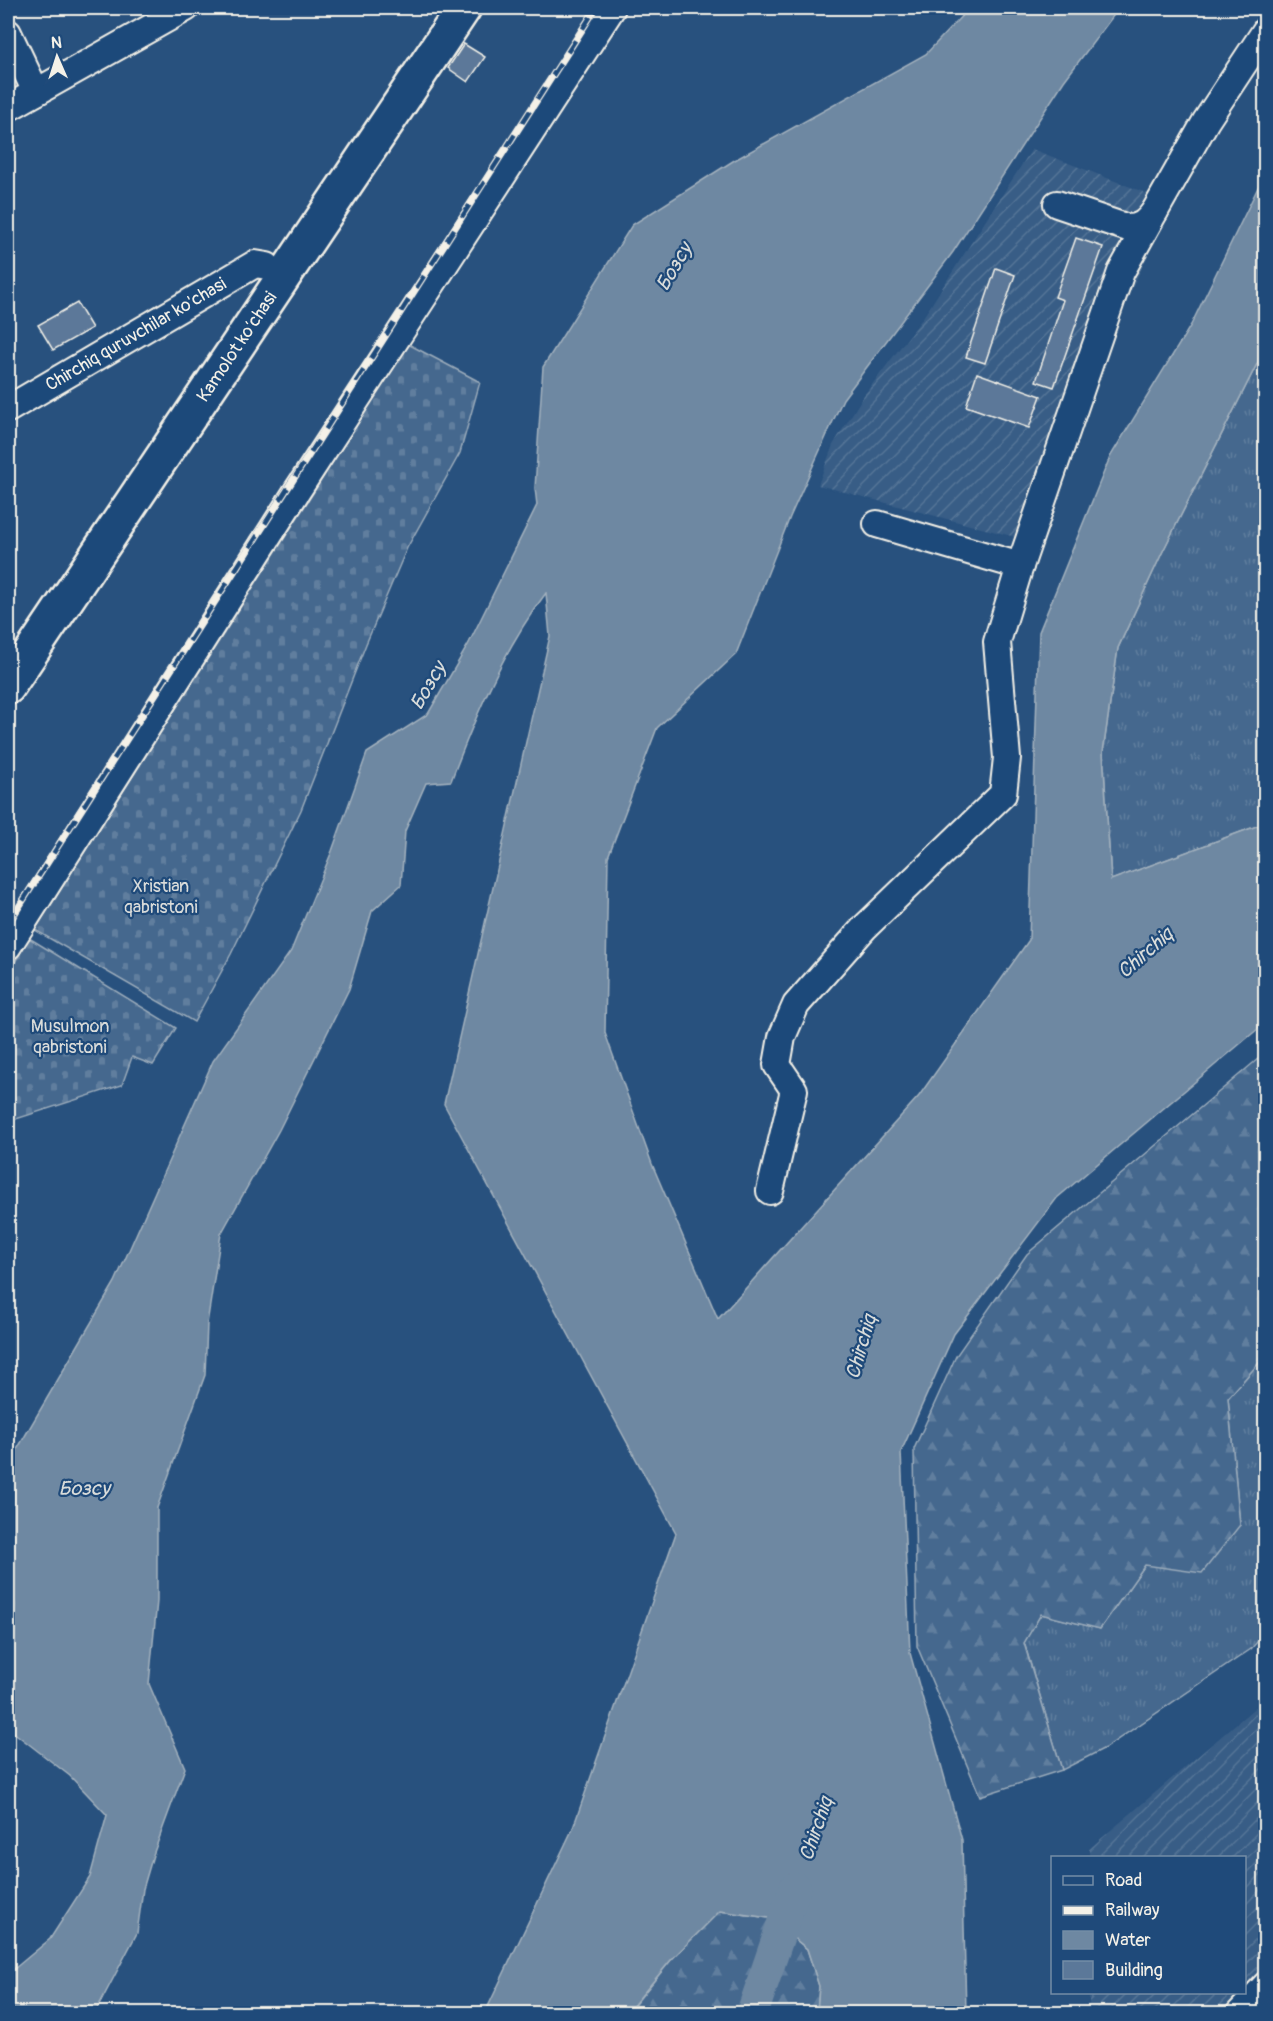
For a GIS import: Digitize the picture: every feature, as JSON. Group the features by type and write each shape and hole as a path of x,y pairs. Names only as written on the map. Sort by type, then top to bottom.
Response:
{"main road":[{"path":"8,654 441,8"},
{"name":"Kamolot ko‘chasi","path":"8,687 464,8"}],"street":[{"path":"8,108 186,8"},
{"path":"8,946 297,491 612,8"},
{"path":"770,1191 794,1090 777,1065 782,1037 796,1005 864,928 1003,794 1007,758 997,642 1020,566 1121,272 1206,121 1266,30"},
{"path":"8,33 36,92"},
{"path":"1057,204 1117,225 1134,228 1141,226 1155,211"},
{"path":"1117,225 1128,235 1133,250"},
{"name":"Chirchiq quruvchilar ko'chasi","path":"8,409 255,264 267,266"},
{"path":"876,524 1020,566"},
{"path":"1239,2013 1266,1985"}],"shaded area":[{"path":"1032,149 1172,203 1019,538 818,485 833,445 864,395 922,319"},
{"path":"1265,1699 1265,1969 1246,1991 1246,1856 1089,1856 1089,1849"},
{"path":"1089,1994 1243,1994 1224,2013 1089,2014"}],"green space":[{"name":"Xristian qabristoni","path":"408,344 480,382 460,453 407,548 366,644 301,810 231,954 194,1022 35,930"},
{"path":"1265,348 1265,823 1111,880 1103,752 1118,648 1162,553"},
{"name":"Musulmon qabristoni","path":"29,938 176,1028 153,1065 132,1057 122,1085 13,1120 8,1116 8,974"},
{"path":"1265,1053 1265,1356 1228,1398 1240,1525 1202,1573 1145,1565 1100,1629 1041,1614 1024,1643 1062,1770 980,1796 917,1646 914,1449 956,1356 1027,1254"},
{"path":"1265,1356 1265,1633 1251,1649 1105,1748 1062,1770 1024,1642 1041,1614 1100,1629 1145,1565 1240,1525 1228,1398"},
{"path":"719,1911 769,1918 807,1949 819,1986 817,2013 627,2014 671,1960"}],"water":[{"name":"Бозсу","path":"969,8 1119,8 1064,81 953,252 843,399 790,517 736,654 657,728 608,857 605,1033 652,1164 718,1319 919,1096 1029,940 1039,632 1110,457 1191,325 1265,173 1265,348 1162,553 1118,648 1103,752 1111,880 1265,823 1265,1023 1057,1198 954,1334 901,1452 910,1653 962,1840 966,2013 817,2013 819,1986 807,1949 769,1918 720,1911 671,1960 627,2013 485,2013 573,1828 676,1533 444,1104 550,636 546,593 504,660 470,732 451,781 426,783 405,831 401,885 372,911 349,989 279,1130 221,1234 207,1324 205,1375 157,1508 157,1601 149,1684 185,1768 143,1889 137,1933 95,2013 8,2013 8,1974 50,1939 90,1877 107,1815 70,1776 8,1728 8,1674 15,1605 8,1571 8,1465 115,1282 213,1061 291,951 332,851 367,753 428,714 468,645 537,505 535,488 543,367 632,225 733,161 926,54"}],"building":[{"path":"464,44 485,57 468,82 448,68"},
{"path":"1076,238 1103,247 1054,387 1036,381 1063,300 1055,297"},
{"path":"996,268 1015,275 985,363 966,357"},
{"path":"77,303 92,328 53,350 38,325"},
{"path":"977,373 1041,396 1029,428 966,406"}],"waterway":[{"name":"Chirchiq","path":"752,2014 795,1888"}],"railway":[{"path":"8,924 596,8"}]}
